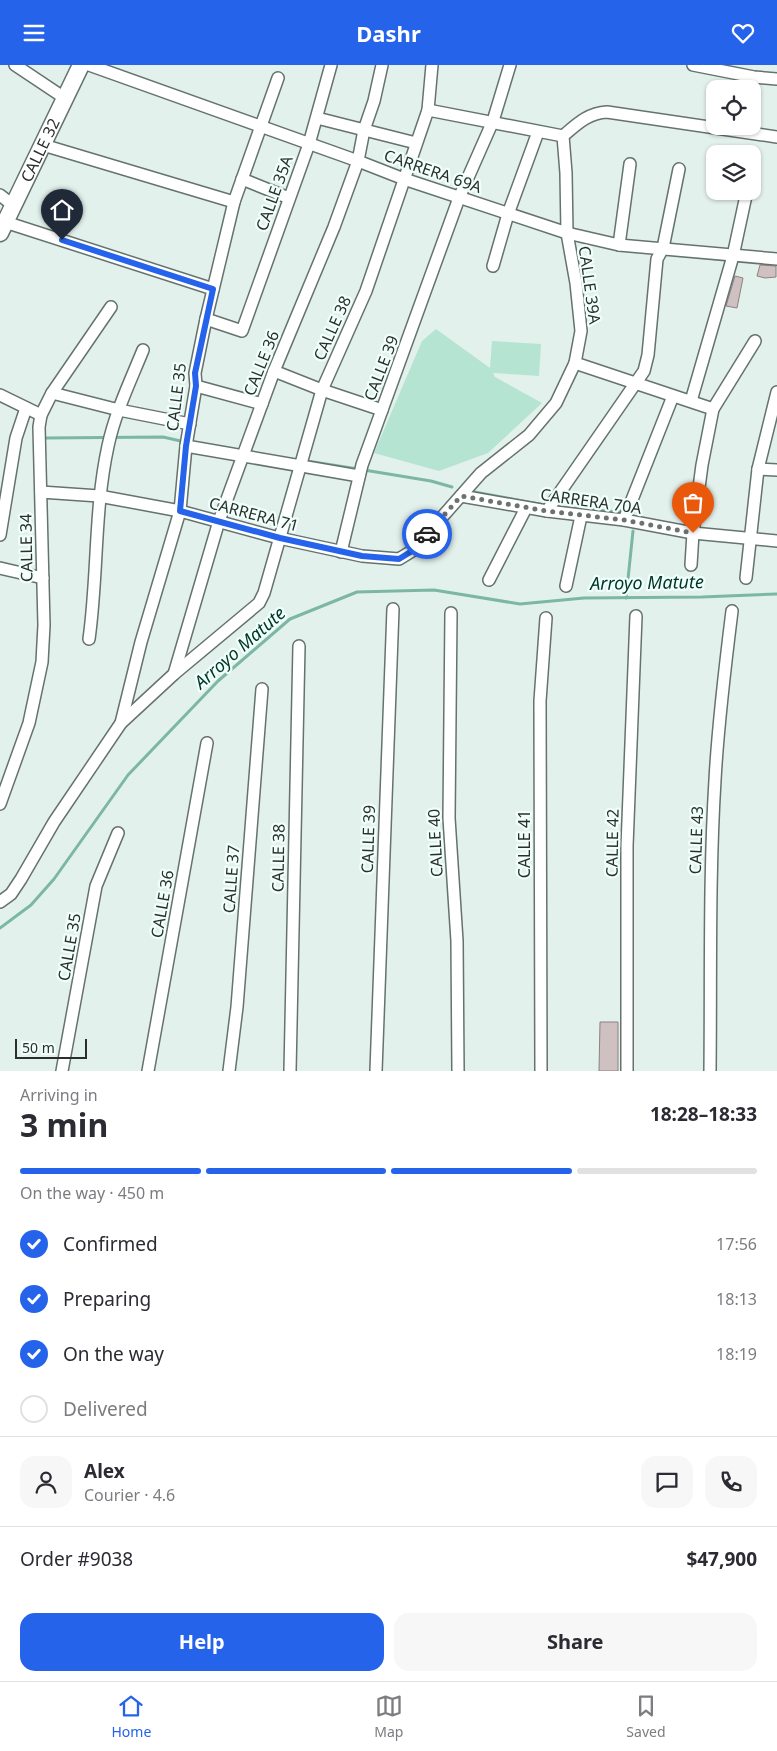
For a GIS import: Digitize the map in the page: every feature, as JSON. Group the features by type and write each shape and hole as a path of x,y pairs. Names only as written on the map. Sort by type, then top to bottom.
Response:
{"street":[{"path":"15,65 66,99"},
{"name":"CALLE 32","path":"3,228 81,65"},
{"name":"CARRERA 69A","path":"89,65 459,199 567,233 619,245 777,259"},
{"name":"CALLE 35A","path":"206,319 242,331 309,144 331,65"},
{"name":"CALLE 36","path":"174,674 218,521 274,371 334,227 358,161 364,130 374,101 382,65"},
{"name":"CALLE 38","path":"174,674 259,603 264,593 322,390 366,291 428,110 432,65"},
{"name":"CALLE 39","path":"341,552 361,471 382,409 459,199 493,121 510,65"},
{"path":"694,65 754,77 777,79"},
{"name":"CALLE 35","path":"121,723 141,642 180,511 187,443 196,386 195,373 234,202 278,79"},
{"path":"428,110 563,136 579,122 597,113 607,112 777,137"},
{"path":"317,118 416,143"},
{"path":"493,266 508,213 538,131"},
{"name":"CALLE 39A","path":"399,559 412,551 481,473 529,435 556,403 574,363 581,331 576,283 567,233 563,136"},
{"path":"44,145 234,202"},
{"path":"619,245 630,164"},
{"path":"547,511 644,371 648,355 657,259 663,248 679,169"},
{"path":"242,179 289,198"},
{"path":"0,195 14,206"},
{"path":"691,401 733,256 745,200"},
{"path":"3,228 213,289"},
{"name":"CALLE 34","path":"0,804 29,723 42,662 44,625 39,427 52,393 111,307"},
{"path":"691,565 693,533 702,465 714,409 755,341"},
{"path":"89,639 93,610 99,496 110,435 143,350"},
{"path":"574,363 714,409"},
{"path":"274,371 322,390 382,409"},
{"path":"196,386 262,404"},
{"path":"746,578 758,469 777,392"},
{"path":"52,393 119,410 190,424"},
{"path":"0,395 42,415"},
{"path":"624,520 673,396"},
{"path":"0,535 16,438 26,408"},
{"path":"187,443 361,471"},
{"path":"758,469 777,470"},
{"name":"CARRERA 71","path":"41,492 99,496 180,511 341,552 399,559"},
{"name":"CARRERA 70A","path":"461,496 526,508 624,520 693,533 777,541"},
{"path":"489,580 526,508"},
{"path":"566,586 581,516"},
{"path":"0,567 43,578"},
{"name":"CALLE 39","path":"376,1071 393,609"},
{"name":"CALLE 43","path":"710,1071 711,867 715,780 722,691 732,611"},
{"name":"CALLE 40","path":"451,613 449,818 457,941 458,1071"},
{"name":"CALLE 42","path":"627,1071 627,846 636,616"},
{"name":"CALLE 41","path":"541,1071 540,701 546,617"},
{"name":"CALLE 38","path":"290,1071 299,646"},
{"path":"0,901 11,894 54,822 121,723 174,674"},
{"name":"CALLE 37","path":"228,1071 238,997 262,689"},
{"name":"CALLE 36","path":"148,1071 207,743"},
{"name":"CALLE 35","path":"62,1071 96,886 118,833"}],"green space":[{"path":"436,329 490,368 492,341 541,344 539,376 493,373 495,377 542,403 488,453 439,471 374,453 422,341"}],"building":[{"path":"760,265 776,266 776,277 765,278 757,276"},
{"path":"735,276 743,278 737,308 726,306"},
{"path":"600,1022 618,1022 618,1071 599,1071"}],"waterway":[{"path":"46,438 163,437 185,442"},
{"path":"307,461 358,469"},
{"path":"364,470 431,481 452,487"},
{"path":"469,491 545,505"},
{"path":"558,507 620,512"},
{"path":"626,598 633,531"},
{"name":"Arroyo Matute","path":"0,928 31,905 54,879 128,775 218,681 290,619 357,592 434,590 520,604 584,598 777,594"}],"way so far":[{"path":"427,534 461,496 526,508 624,520 693,533"}],"route":[{"path":"62,240 213,289 195,373 196,386 186,446 180,511 280,538 362,556 399,559 412,551 427,534"}]}
